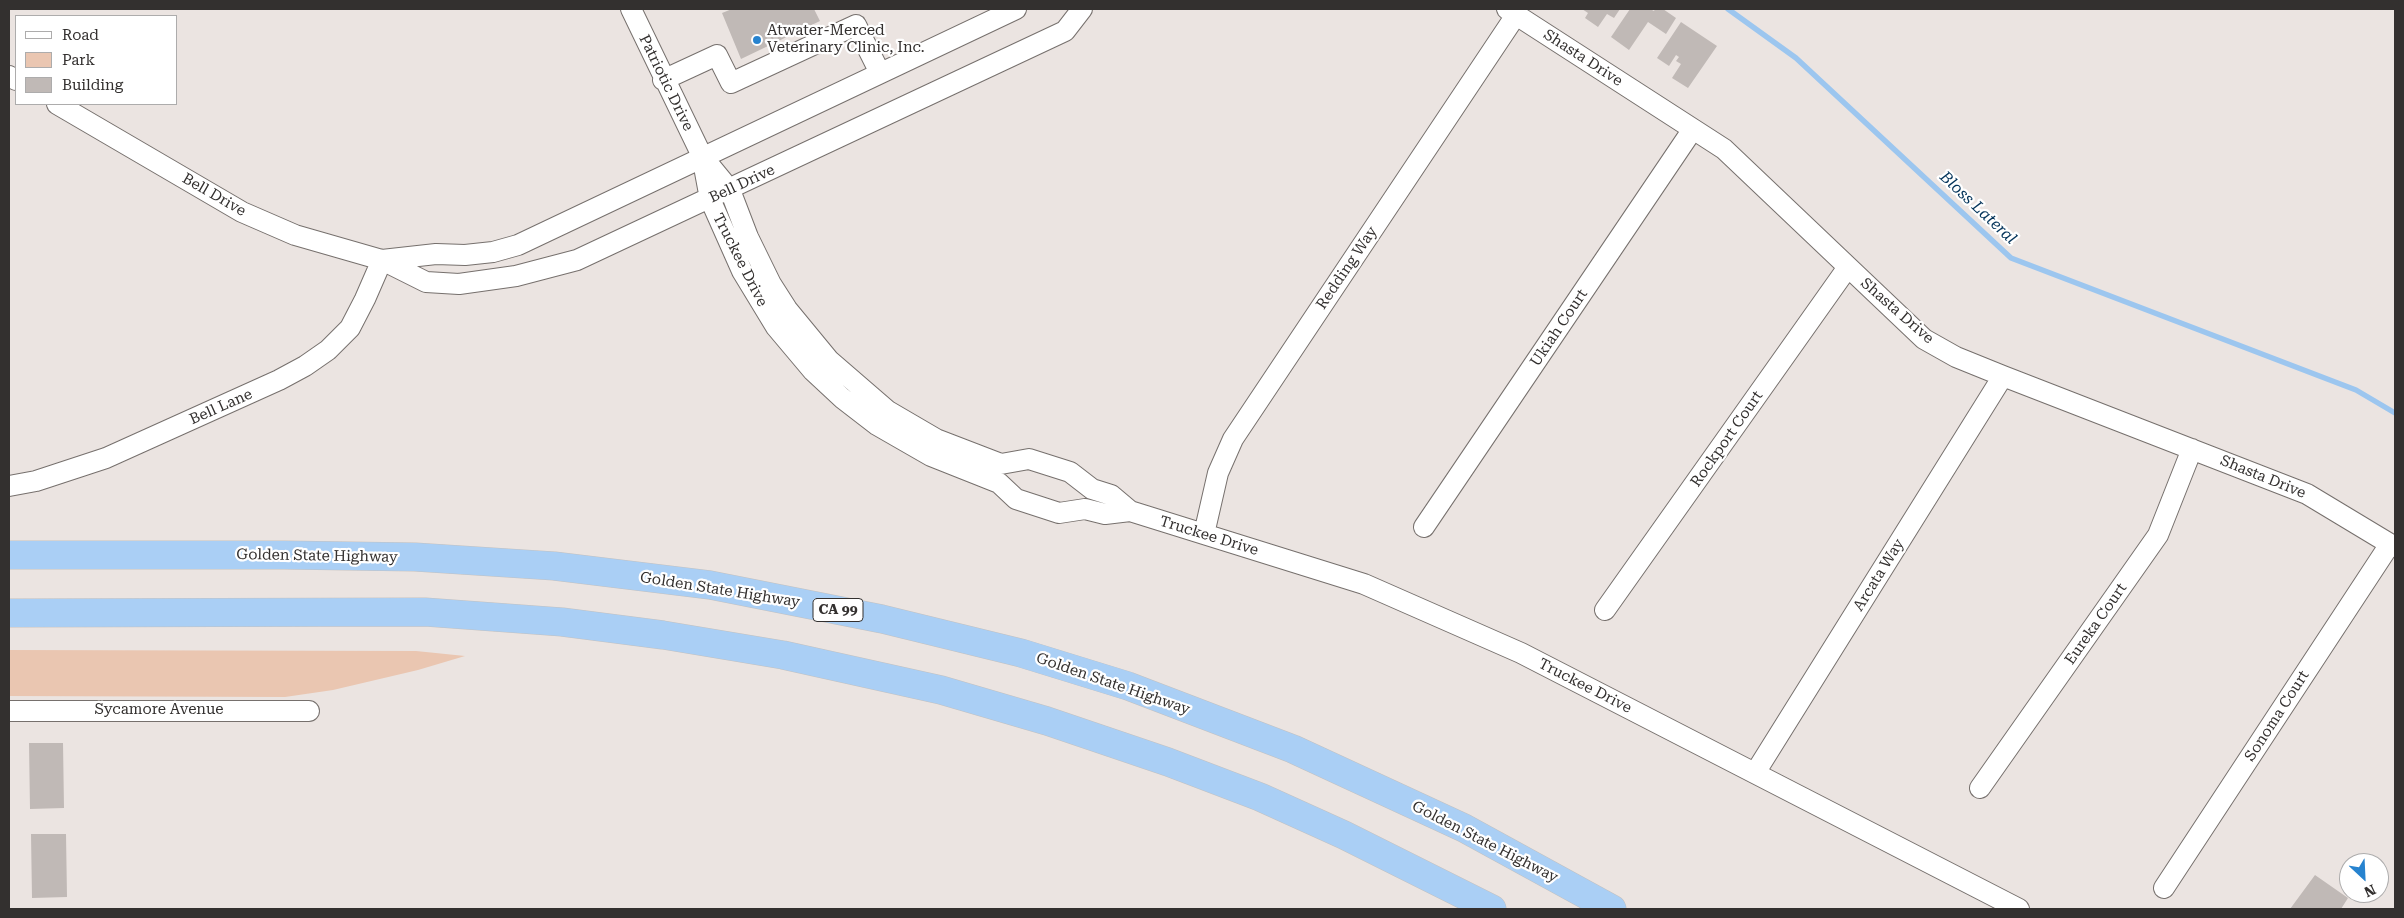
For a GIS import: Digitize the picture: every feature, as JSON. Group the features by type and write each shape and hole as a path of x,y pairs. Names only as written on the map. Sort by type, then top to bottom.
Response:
{"highway":[{"name":"Golden State Highway","path":"9,555 284,554 416,557 554,566 710,585 882,619 1021,653 1128,686 1293,749 1464,828 1612,909"},
{"path":"9,613 425,612 562,622 663,635 783,655 941,690 1047,721 1168,762 1260,797 1344,835 1492,909"}],"street":[{"name":"Patriotic Drive","path":"631,9 663,80 702,156"},
{"name":"Bell Drive","path":"382,260 436,254 465,255 493,252 518,245 702,156 1016,9"},
{"name":"Bell Drive","path":"59,105 242,212 295,235 382,260 426,282 459,284 516,276 577,260 730,190 1065,31 1082,9"},
{"name":"Shasta Drive","path":"1512,12 1724,149 1924,339 1956,357 2307,494 2392,545"},
{"name":"Redding Way","path":"1204,534 1218,473 1233,439 1512,12"},
{"path":"663,80 717,55 731,83 856,25 880,72"},
{"name":"Ukiah Court","path":"1424,527 1693,129"},
{"name":"Truckee Drive","path":"702,156 730,190 748,238 771,284 787,309 802,343"},
{"name":"Truckee Drive","path":"702,156 710,199 742,271 757,298 802,343 829,360 888,411 931,456 999,483 1016,499 1059,513 1085,509 1105,514 1130,511"},
{"name":"Bell Lane","path":"9,486 36,481 106,458 279,380 305,366 328,350 350,328 366,299 382,260"},
{"name":"Rockport Court","path":"1605,610 1848,266"},
{"name":"Arcata Way","path":"1755,773 2003,376"},
{"name":"Truckee Drive","path":"907,432 936,439 1001,464 1029,459 1070,472 1092,489 1111,495 1130,511 1373,588 1521,653 2019,909"},
{"name":"Eureka Court","path":"1980,788 2158,535 2192,449"},
{"path":"1016,499 1012,477 1018,467 1029,459"},
{"path":"1059,513 1071,506 1078,496 1078,487 1070,472"},
{"name":"Sonoma Court","path":"2164,888 2392,545"},
{"name":"Sycamore Avenue","path":"9,711 309,711"}],"green space":[{"path":"9,650 416,651 465,656 418,670 333,690 285,697 9,696"}],"building":[{"name":"Atwater-Merced Veterinary Clinic, Inc.","path":"732,9 814,9 820,21 741,59 722,13"},
{"path":"1582,9 1620,9 1614,18 1607,14 1598,27 1585,18 1588,13"},
{"path":"1630,9 1650,9 1654,11 1655,9 1663,9 1676,18 1666,34 1648,22 1629,50 1611,37"},
{"path":"1681,22 1717,46 1688,88 1672,78 1681,64 1676,61 1679,57 1676,55 1669,66 1657,58"},
{"path":"29,743 63,743 64,808 30,809"},
{"path":"31,834 66,834 67,897 32,898"},
{"path":"2315,875 2339,892 2339,903 2345,903 2341,909 2290,909"}],"waterway":[{"name":"Bloss Lateral","path":"1728,9 1796,58 2011,258 2356,390 2395,413"}],"place":[{"name":"Atwater-Merced Veterinary Clinic, Inc.","path":"757,40"}]}
